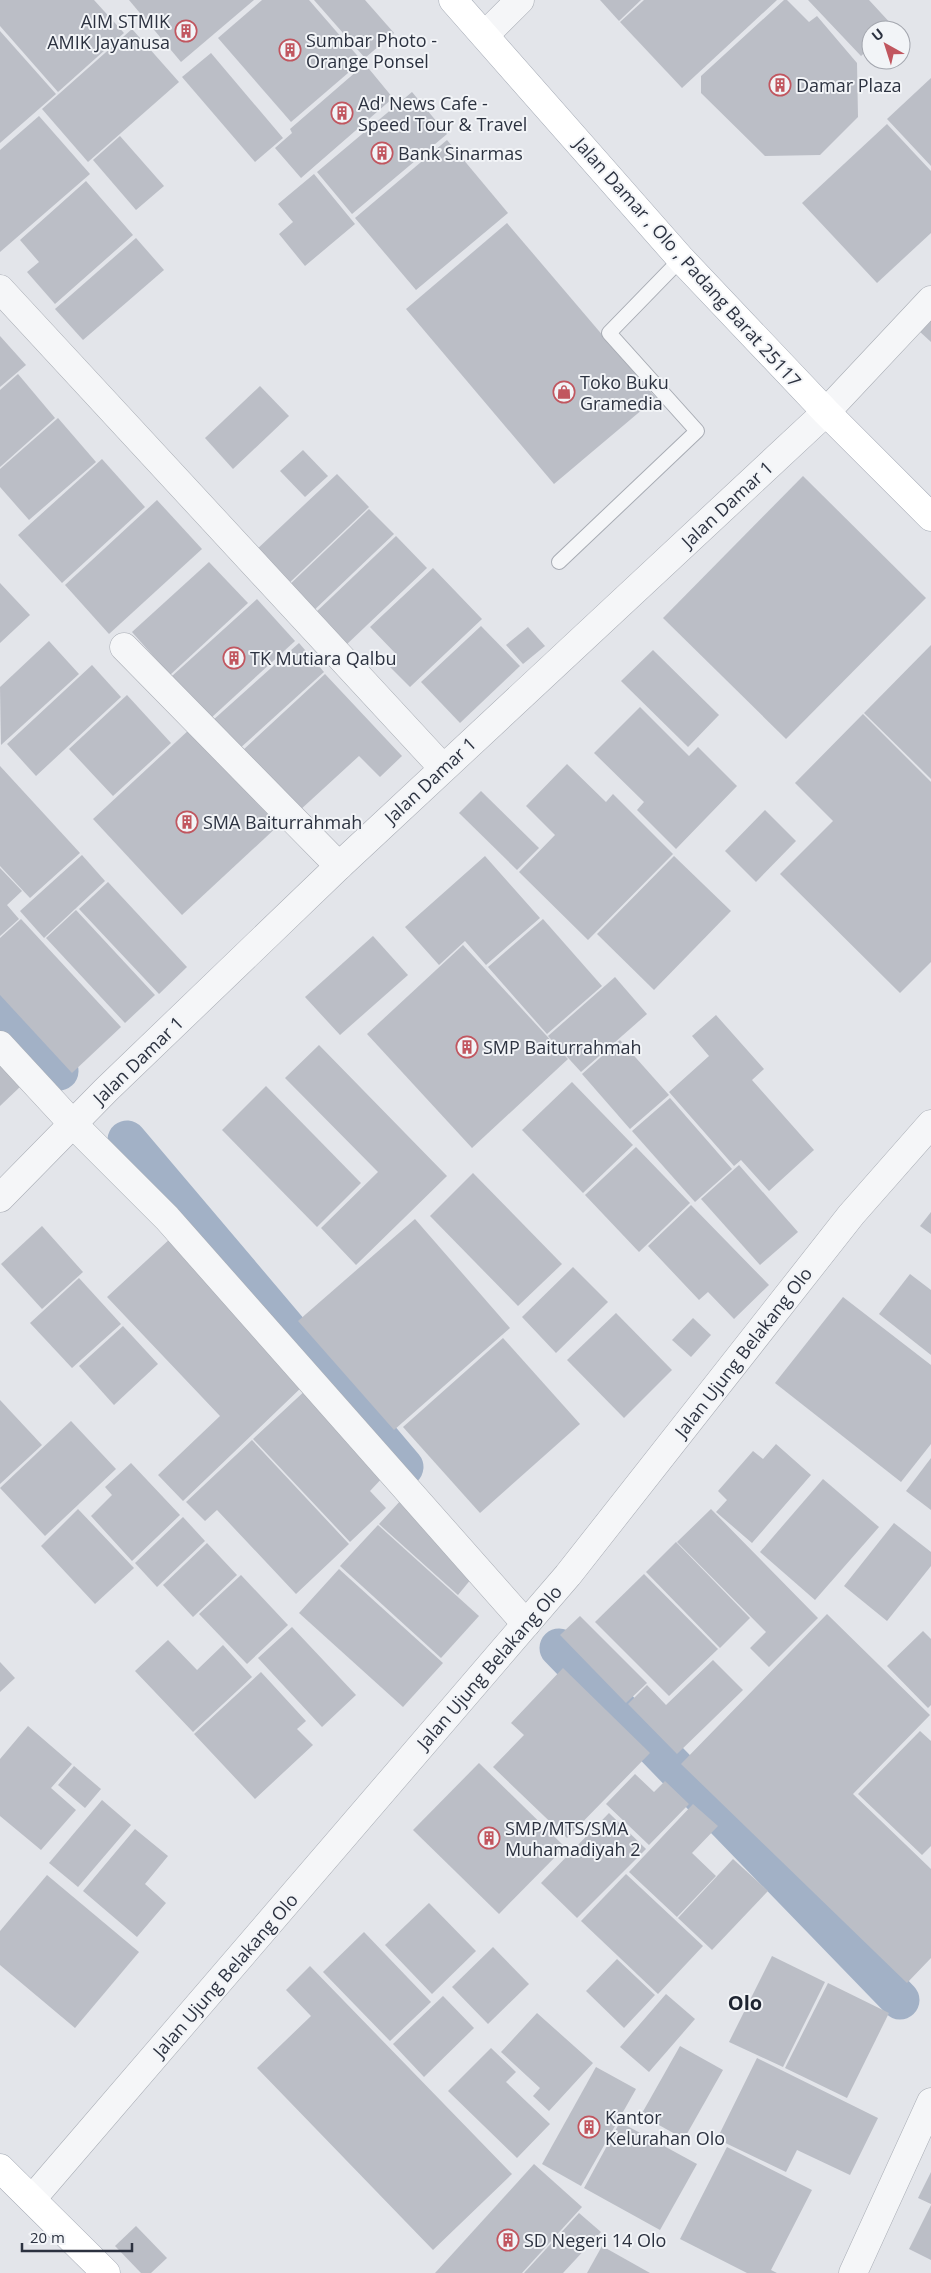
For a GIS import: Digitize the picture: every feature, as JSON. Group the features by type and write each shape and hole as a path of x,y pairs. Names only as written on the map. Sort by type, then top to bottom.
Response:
{"main road":[{"name":"Jalan Damar , Olo , Padang Barat 25117","path":"453,0 681,259 826,412 931,517"},
{"path":"0,2168 106,2273"}],"street":[{"path":"485,35 520,0"},
{"path":"0,289 443,768"},
{"name":"Jalan Damar 1","path":"0,1198 106,1090 339,866 826,412 931,300"},
{"path":"124,647 339,866"},
{"path":"0,1044 167,1218 528,1622"},
{"name":"Jalan Ujung Belakang Olo","path":"32,2199 568,1575 851,1216 931,1124"},
{"path":"853,2273 931,2102"}],"lane":[{"path":"559,562 697,431 609,333 681,259"}],"building":[{"path":"0,0 94,0 124,33 58,92 0,26"},
{"name":"AIM STMIK AMIK Jayanusa","path":"129,0 254,0 181,62"},
{"name":"Sumbar Photo - Orange Ponsel","path":"262,0 309,0 362,61 291,122 218,38"},
{"path":"314,0 365,0 394,33 365,58"},
{"path":"600,0 641,0 619,21"},
{"path":"644,0 777,0 682,88 620,22"},
{"name":"Damar Plaza","path":"784,0 787,0 809,22 817,16 857,63 858,117 820,155 765,156 701,93 701,76"},
{"path":"808,0 869,0 887,20 861,20 861,56"},
{"path":"132,29 179,82 88,162 42,109"},
{"path":"0,31 56,94 0,143"},
{"path":"211,53 283,138 255,162 182,77"},
{"name":"Ad' News Cafe - Speed Tour & Travel","path":"365,64 393,98 301,178 275,148 292,133 290,129"},
{"path":"931,78 931,166 887,119"},
{"name":"Bank Sinarmas","path":"412,92 447,134 352,214 317,172"},
{"path":"39,116 90,174 0,252 0,150"},
{"path":"887,124 931,171 931,233 877,283 802,203"},
{"path":"120,136 164,186 136,210 93,160"},
{"path":"447,140 508,213 416,290 355,218"},
{"path":"314,174 355,224 305,266 279,234 293,222 278,204"},
{"path":"86,181 133,235 55,304 27,272 39,262 20,240"},
{"path":"507,223 656,398 554,484 406,309"},
{"path":"136,238 164,270 83,340 55,309"},
{"path":"931,316 931,342 918,330"},
{"path":"0,336 26,365 0,387"},
{"path":"18,374 55,418 0,467 0,390"},
{"path":"260,386 289,416 233,469 205,438"},
{"path":"58,418 96,462 29,520 0,487 0,469"},
{"path":"303,450 328,476 305,497 280,471"},
{"path":"102,459 145,507 62,583 18,535"},
{"path":"337,474 369,507 286,586 254,552"},
{"path":"803,476 926,598 786,739 663,618"},
{"path":"157,500 202,549 109,634 65,585"},
{"path":"369,509 394,534 309,615 284,590"},
{"path":"396,536 427,568 345,646 314,614"},
{"path":"209,562 248,603 170,675 132,632"},
{"path":"433,568 482,619 410,687 387,664 397,655 370,627"},
{"path":"0,583 30,615 0,643"},
{"name":"TK Mutiara Qalbu","path":"257,599 295,641 211,718 172,676"},
{"path":"481,626 520,666 460,723 421,682"},
{"path":"528,627 545,646 523,664 506,645"},
{"path":"49,641 79,674 1,745 0,687"},
{"path":"299,643 324,672 238,750 212,721"},
{"path":"931,645 931,779 864,713"},
{"path":"653,650 719,715 688,747 621,681"},
{"path":"92,665 121,697 36,776 7,744"},
{"path":"325,674 402,756 380,777 359,756 299,811 242,751"},
{"path":"127,695 171,743 113,796 69,749"},
{"path":"640,707 689,756 698,747 737,786 676,849 637,810 644,802 594,753"},
{"path":"863,714 931,782 931,962 900,993 780,874 833,821 795,783"},
{"name":"SMA Baiturrahmah","path":"191,728 280,824 182,915 93,819"},
{"path":"567,764 606,802 613,794 673,854 588,940 519,872 555,835 526,806"},
{"path":"0,766 80,853 30,898 0,866"},
{"path":"481,791 539,848 517,870 459,813"},
{"path":"765,810 796,841 756,882 725,851"},
{"path":"82,855 105,881 44,938 20,911"},
{"path":"485,856 540,918 486,965 465,941 439,965 405,927"},
{"path":"674,856 731,911 654,990 597,934"},
{"path":"0,868 22,891 7,905 19,919 0,936"},
{"path":"108,882 187,967 159,994 79,909"},
{"path":"76,910 155,995 125,1023 46,938"},
{"path":"21,919 121,1027 72,1073 0,995 0,938"},
{"path":"543,919 602,986 547,1034 488,967"},
{"path":"373,936 408,975 340,1035 305,997"},
{"name":"SMP Baiturrahmah","path":"463,945 568,1059 472,1148 367,1034"},
{"path":"615,977 647,1014 581,1072 548,1036"},
{"path":"716,1015 764,1069 752,1080 814,1150 769,1191 741,1160 734,1166 669,1092 709,1056 692,1036"},
{"path":"620,1040 669,1095 630,1129 582,1074"},
{"path":"319,1045 447,1176 356,1265 321,1228 378,1172 285,1078"},
{"path":"0,1065 21,1086 0,1106"},
{"path":"572,1082 633,1145 583,1193 522,1130"},
{"path":"266,1086 361,1183 317,1227 222,1130"},
{"path":"670,1098 732,1169 695,1202 632,1131"},
{"path":"636,1147 690,1203 639,1252 585,1195"},
{"path":"739,1165 798,1232 760,1265 701,1199"},
{"path":"473,1173 562,1264 518,1306 430,1216"},
{"path":"691,1205 769,1285 734,1319 708,1292 699,1300 648,1246"},
{"path":"931,1212 931,1234 920,1226"},
{"path":"415,1219 510,1328 394,1430 298,1321"},
{"path":"42,1226 83,1272 42,1309 1,1264"},
{"path":"172,1237 305,1384 183,1501 158,1475 220,1416 107,1297"},
{"path":"573,1267 608,1302 556,1353 522,1317"},
{"path":"910,1274 931,1290 931,1355 879,1314"},
{"path":"79,1278 121,1324 72,1368 30,1323"},
{"path":"843,1297 931,1365 931,1444 901,1482 775,1383"},
{"path":"616,1313 672,1370 624,1418 567,1360"},
{"path":"693,1318 711,1335 691,1357 672,1340"},
{"path":"123,1326 158,1364 114,1405 79,1366"},
{"path":"503,1338 580,1424 480,1513 403,1427"},
{"path":"308,1388 385,1475 370,1491 386,1508 350,1542 253,1439"},
{"path":"0,1400 42,1445 0,1484"},
{"path":"71,1421 116,1469 45,1536 0,1488"},
{"path":"252,1440 349,1544 296,1594 217,1510 205,1521 186,1502"},
{"path":"776,1444 811,1475 752,1543 716,1512 727,1500 718,1491 753,1451 763,1459"},
{"path":"931,1458 931,1510 906,1491"},
{"path":"131,1463 180,1515 132,1561 91,1516 112,1495 105,1487"},
{"path":"823,1479 879,1527 815,1600 760,1552"},
{"path":"402,1499 476,1573 458,1595 379,1524"},
{"path":"78,1509 134,1568 95,1604 41,1546"},
{"path":"711,1509 818,1618 769,1667 750,1648 766,1632 677,1542"},
{"path":"183,1517 205,1541 157,1587 135,1563"},
{"path":"894,1523 931,1552 931,1566 887,1621 844,1586"},
{"path":"378,1525 479,1616 441,1658 340,1566"},
{"path":"676,1542 750,1618 720,1648 646,1572"},
{"path":"207,1543 237,1575 193,1617 163,1585"},
{"path":"339,1569 443,1663 403,1707 299,1613"},
{"path":"644,1574 718,1649 669,1696 595,1622"},
{"path":"241,1575 288,1625 247,1664 199,1614"},
{"path":"827,1614 930,1715 853,1794 931,1869 931,1958 907,1983 681,1764"},
{"path":"580,1616 647,1683 626,1703 560,1635"},
{"path":"292,1627 356,1695 322,1727 258,1658"},
{"path":"923,1631 931,1639 931,1705 928,1708 887,1666"},
{"path":"168,1640 197,1670 223,1645 252,1677 193,1732 135,1671"},
{"path":"713,1660 743,1690 677,1754 628,1704 647,1685 666,1705"},
{"path":"0,1662 15,1678 0,1692"},
{"path":"563,1668 650,1753 567,1838 493,1767 524,1735 511,1723"},
{"path":"261,1672 306,1721 297,1729 313,1745 255,1799 194,1734"},
{"path":"28,1726 72,1764 51,1788 76,1810 41,1850 0,1816 0,1759"},
{"path":"920,1731 931,1741 931,1846 922,1855 858,1794"},
{"name":"SMP/MTS/SMA Muhamadiyah 2","path":"479,1763 565,1847 499,1914 413,1830"},
{"path":"74,1766 101,1789 85,1808 58,1785"},
{"path":"635,1774 654,1792 665,1781 689,1804 649,1845 606,1804"},
{"path":"102,1800 131,1825 78,1887 49,1863"},
{"path":"693,1804 718,1826 692,1853 716,1876 677,1917 629,1872"},
{"path":"609,1813 646,1849 577,1918 541,1883"},
{"path":"135,1829 168,1856 145,1884 166,1903 137,1937 83,1891"},
{"path":"733,1859 768,1891 712,1950 678,1918"},
{"path":"626,1874 703,1946 658,1994 581,1921"},
{"path":"47,1875 139,1952 75,2028 0,1965 0,1931"},
{"path":"429,1903 476,1951 432,1994 385,1945"},
{"path":"364,1932 431,2002 390,2041 323,1972"},
{"path":"493,1947 529,1984 488,2024 452,1987"},
{"path":"772,1956 825,1982 783,2067 729,2042"},
{"path":"617,1959 655,1995 624,2028 586,1991"},
{"path":"310,1966 512,2174 433,2250 257,2068 311,2016 286,1990"},
{"path":"828,1983 889,2013 847,2098 785,2068"},
{"path":"666,1994 695,2019 649,2072 620,2047"},
{"path":"443,1996 474,2028 424,2077 393,2044"},
{"path":"537,2013 593,2063 549,2111 533,2096 540,2088 501,2052"},
{"path":"680,2046 723,2070 684,2139 641,2115"},
{"path":"491,2048 516,2072 506,2082 550,2124 517,2158 448,2091"},
{"path":"757,2058 878,2118 850,2175 797,2150 786,2172 717,2139"},
{"name":"Kantor Kelurahan Olo","path":"596,2067 636,2089 581,2186 542,2164"},
{"path":"620,2122 697,2164 660,2230 584,2188"},
{"path":"727,2147 812,2190 771,2270 777,2273 747,2273 680,2239"},
{"name":"SD Negeri 14 Olo","path":"534,2164 582,2207 522,2273 435,2273"},
{"path":"931,2172 931,2204 918,2198"},
{"path":"931,2205 931,2260 909,2249"},
{"path":"579,2213 601,2232 563,2273 524,2273"},
{"path":"136,2226 167,2258 151,2273 141,2273 115,2246"},
{"path":"602,2246 650,2273 587,2273"}],"waterway":[{"path":"0,1007 59,1071"},
{"path":"127,1140 404,1467"},
{"path":"559,1648 900,2000"}],"place":[{"name":"AIM STMIK AMIK Jayanusa","path":"186,31"},
{"name":"Sumbar Photo - Orange Ponsel","path":"290,50"},
{"name":"Damar Plaza","path":"780,85"},
{"name":"Ad' News Cafe - Speed Tour & Travel","path":"342,113"},
{"name":"Bank Sinarmas","path":"382,153"},
{"name":"Toko Buku Gramedia","path":"564,392"},
{"name":"TK Mutiara Qalbu","path":"234,658"},
{"name":"SMA Baiturrahmah","path":"187,822"},
{"name":"SMP Baiturrahmah","path":"467,1047"},
{"name":"SMP/MTS/SMA Muhamadiyah 2","path":"489,1838"},
{"name":"Kantor Kelurahan Olo","path":"589,2127"},
{"name":"SD Negeri 14 Olo","path":"508,2240"}],"district":[{"name":"Olo","path":"745,2002"}]}
